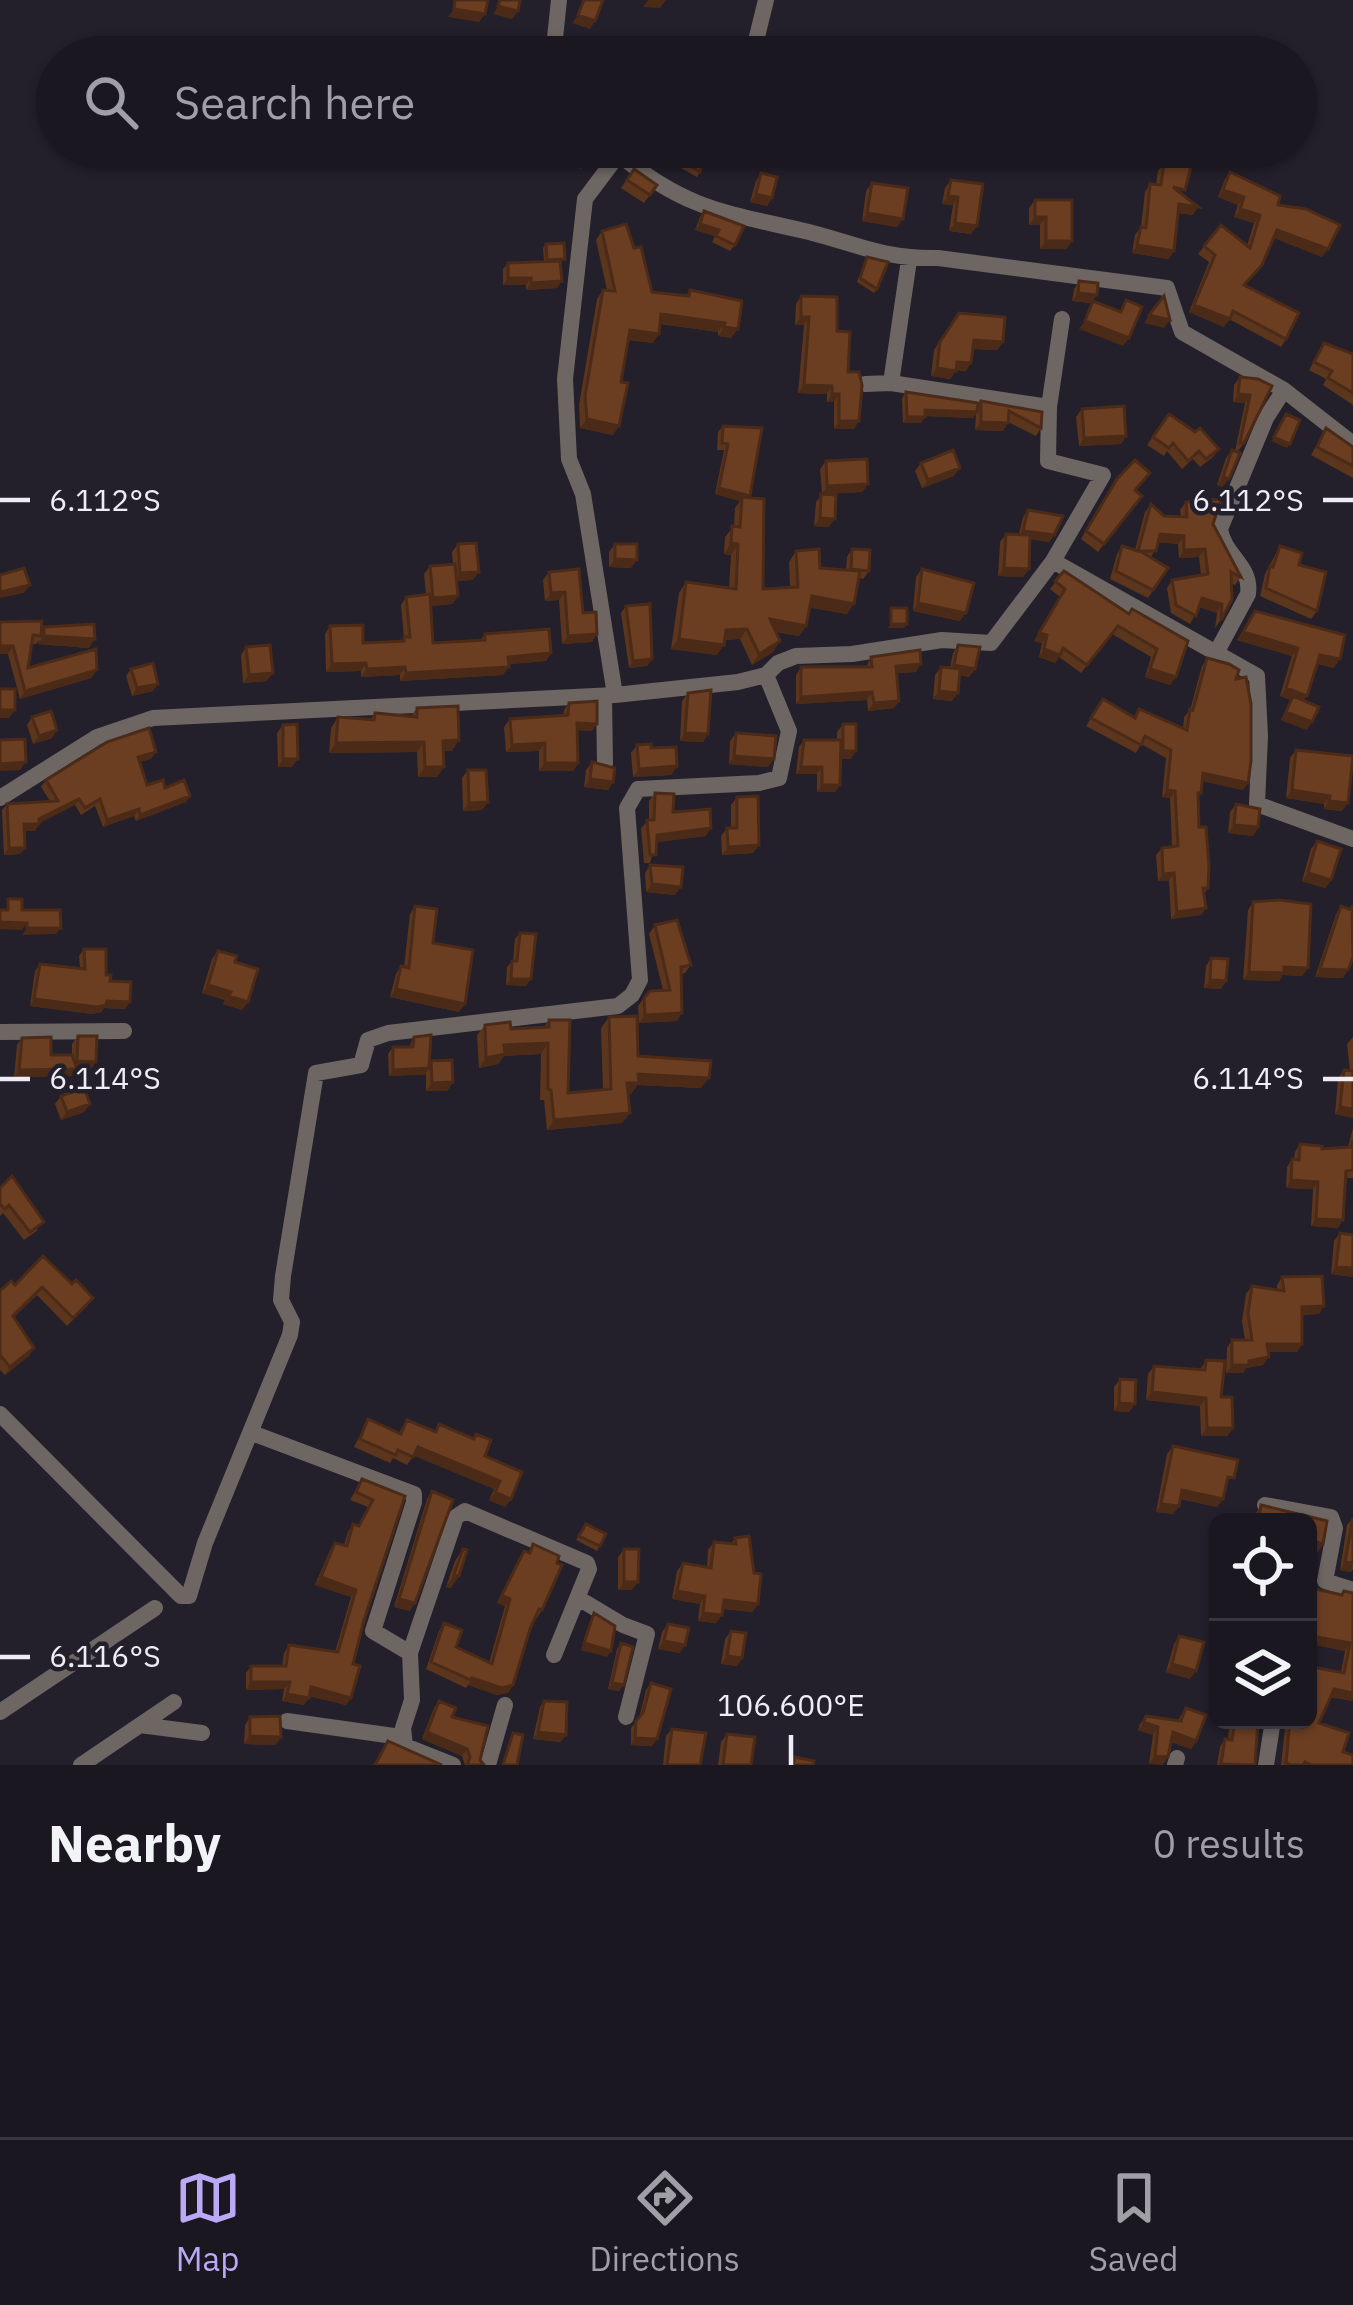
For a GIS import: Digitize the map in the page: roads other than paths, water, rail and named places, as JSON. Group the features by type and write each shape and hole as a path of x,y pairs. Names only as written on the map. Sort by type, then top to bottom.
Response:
{"street":[{"path":"555,36 559,0"},
{"path":"757,36 766,0"},
{"path":"605,764 609,696 583,494 569,458 565,396 586,199 607,168"},
{"path":"640,168 661,188 714,212 909,260 938,258 1167,288 1183,333 1284,390 1353,444"},
{"path":"891,383 909,260"},
{"path":"0,798 97,737 152,718 609,696 738,682 766,675 778,663 796,656 852,654 942,640 991,643 1053,561 1102,475 1048,461 1049,407 1062,319"},
{"path":"865,384 891,383 1049,407"},
{"path":"1215,655 1249,584 1245,569 1222,542 1220,529 1266,418 1284,390"},
{"path":"1053,561 1258,680 1257,804 1353,839"},
{"path":"0,1414 185,1597 192,1590 206,1543 290,1334 292,1322 281,1300 283,1276 316,1073 361,1065 368,1040 388,1033 618,1006 632,995 640,980 627,808 632,795 638,789 779,778 789,731 766,675"},
{"path":"0,1032 124,1031"},
{"path":"252,1433 414,1493 373,1630 410,1653"},
{"path":"1265,1504 1304,1513"},
{"path":"453,1765 408,1749 401,1737 412,1700 410,1653 456,1517 465,1511 584,1560 589,1569 554,1655"},
{"path":"1317,1516 1334,1520 1317,1579"},
{"path":"1317,1582 1353,1591"},
{"path":"578,1598 647,1634 626,1717"},
{"path":"0,1712 155,1608"},
{"path":"81,1765 174,1702"},
{"path":"488,1765 505,1705"},
{"path":"286,1721 401,1737"},
{"path":"140,1725 202,1733"},
{"path":"1266,1765 1272,1729"}]}
